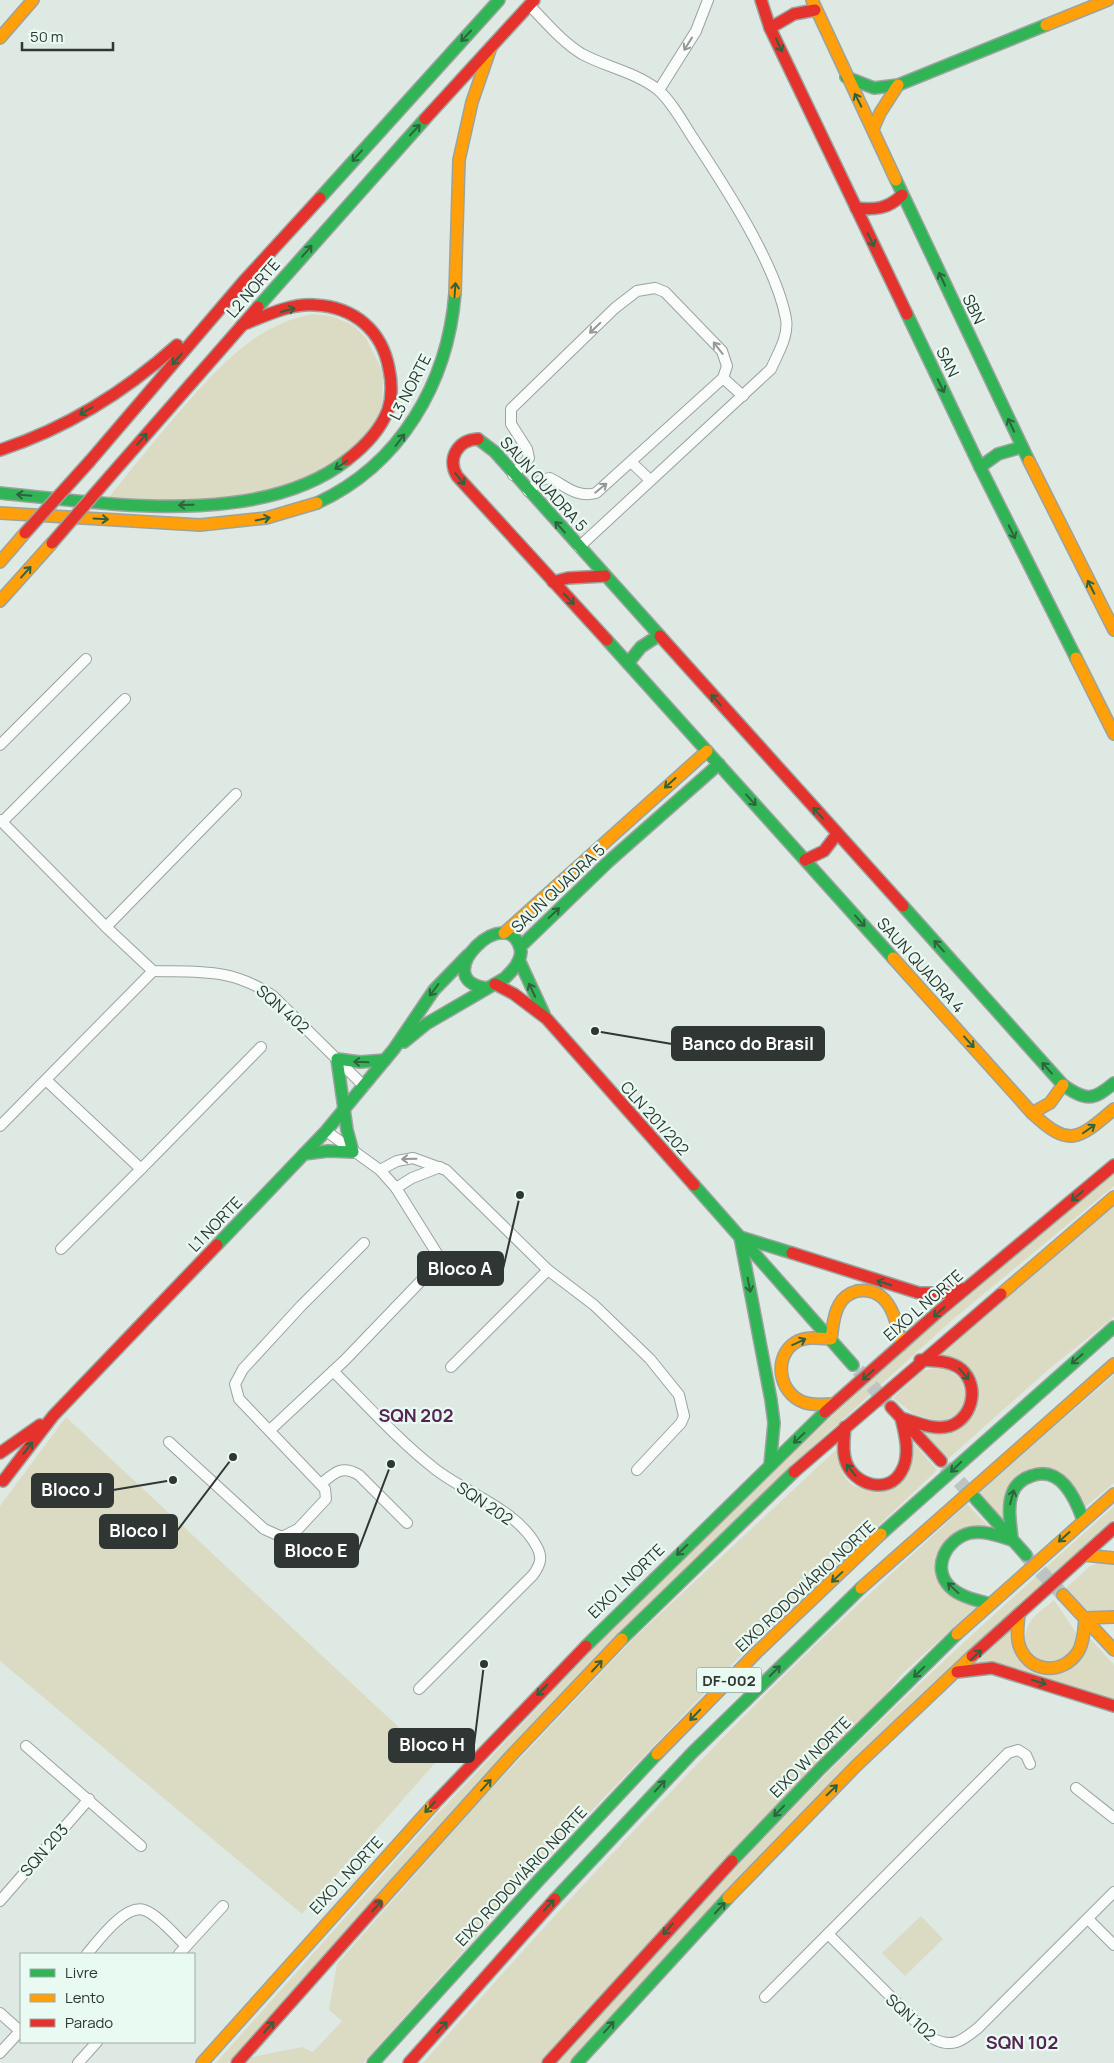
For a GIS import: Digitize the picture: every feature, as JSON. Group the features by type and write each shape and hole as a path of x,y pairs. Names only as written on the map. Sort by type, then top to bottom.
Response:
{"main road":[{"path":"0,38 33,0"},
{"name":"L2 NORTE","path":"0,562 90,461 243,282 499,0"},
{"name":"SAN","path":"761,0 770,28 980,468 1114,734"},
{"path":"846,77 874,88 898,85 1108,0"},
{"name":"L2 NORTE","path":"0,601 242,325 532,3"},
{"path":"770,28 813,5"},
{"name":"SBN","path":"813,5 1022,447 1114,630"},
{"name":"L3 NORTE","path":"0,513 208,526 253,521 297,512 331,498 362,477 394,447 416,418 434,383 446,350 454,308 458,243 459,161 475,89 491,47"},
{"path":"873,129 880,113 898,85"},
{"path":"856,208 877,210 896,202 902,194"},
{"path":"0,450 77,417 128,387 162,360 243,282"},
{"name":"L3 NORTE","path":"0,493 155,505 238,501 273,495 299,487 329,473 354,456 383,421 389,406 392,386 389,363 380,338 353,314 313,304 271,314 242,325"},
{"name":"SAUN QUADRA 5","path":"520,947 603,867 719,764 454,472 451,465 453,454 462,442 478,439 494,452 748,736"},
{"path":"980,468 998,454 1022,447"},
{"path":"553,582 568,578 605,576"},
{"path":"628,663 641,647 658,636"},
{"name":"SAUN QUADRA 4","path":"748,736 1063,1085 1078,1097 1094,1098 1114,1083"},
{"name":"SAUN QUADRA 5","path":"504,933 707,751"},
{"name":"SAUN QUADRA 4","path":"719,764 1049,1129 1067,1137 1085,1133 1114,1109"},
{"path":"805,860 820,855 826,850 837,834"},
{"path":"504,933 512,937 520,947 519,960 505,978 491,986 476,986 469,981 465,968 468,955 477,945 494,934 504,933"},
{"name":"L1 NORTE","path":"1,1477 53,1416 326,1131 394,1049 434,990 468,955"},
{"name":"CLN 201/202","path":"519,960 547,1019"},
{"name":"L1 NORTE","path":"394,1049 426,1024 491,986"},
{"name":"CLN 201/202","path":"491,986 514,994 547,1019 853,1365"},
{"path":"304,1154 328,1151 353,1152 346,1132 343,1084 337,1059 360,1062 385,1060"},
{"path":"1032,1112 1046,1107 1054,1101 1063,1085"},
{"name":"EIXO L NORTE","path":"202,2063 320,1927 460,1775 587,1642 834,1404 966,1288 1114,1165"},
{"path":"237,2063 504,1764 619,1642 785,1481 920,1360 1114,1196"},
{"path":"770,1465 773,1437 771,1400 740,1238 919,1293 942,1293 966,1288"},
{"path":"834,1404 814,1404 794,1398 788,1391 780,1374 782,1359 790,1346 806,1338 832,1339 834,1322 841,1301 855,1292 865,1290 876,1293 891,1305 898,1326 901,1345"},
{"name":"EIXO RODOVIÁRIO NORTE","path":"373,2063 557,1858 708,1701 786,1624 986,1437 1114,1327"},
{"path":"902,1418 939,1427 948,1426 964,1416 973,1401 971,1382 960,1368 938,1361 920,1360"},
{"name":"DF-002","path":"409,2063 574,1877 692,1753 795,1651 991,1469 1114,1364"},
{"path":"891,1407 941,1461"},
{"name":"L1 NORTE","path":"0,1453 53,1416"},
{"path":"845,1427 843,1457 847,1467 855,1476 866,1483 874,1486 884,1485 899,1475 907,1457 907,1441 902,1418"},
{"path":"1012,1540 1010,1497 1017,1485 1032,1475 1044,1473 1059,1480 1072,1494 1083,1520"},
{"path":"0,1493 1,1477"},
{"name":"EIXO W NORTE","path":"548,2063 690,1905 777,1813 990,1604 1114,1494"},
{"path":"975,1498 1026,1556"},
{"path":"577,2063 664,1967 821,1801 1019,1614 1114,1528"},
{"path":"990,1604 958,1593 950,1587 943,1576 940,1566 944,1551 954,1541 969,1533 978,1532 1012,1540"},
{"path":"1084,1555 1114,1558"},
{"path":"1064,1595 1114,1650"},
{"path":"1019,1614 1019,1645 1025,1656 1040,1668 1050,1670 1058,1669 1073,1660 1079,1652 1085,1618"},
{"path":"1085,1618 1102,1620 1114,1617"},
{"path":"957,1672 992,1668 1114,1706"}],"street":[{"path":"658,90 696,31 708,0"},
{"path":"532,3 562,39 581,53 636,76 658,90 693,137 752,234 777,289 786,320 784,343 771,368 578,548"},
{"path":"513,475 529,458 527,449 511,424 511,409 615,308 637,291 655,288 665,292 722,351 727,366 723,378 596,493 589,495 569,491 550,478 541,480 528,491"},
{"path":"723,378 743,396"},
{"path":"631,462 650,480"},
{"path":"0,745 86,659"},
{"path":"0,1126 152,971 1,821 125,698"},
{"path":"106,927 236,794"},
{"name":"SQN 402","path":"152,971 210,972 241,978 257,985 273,996 364,1086"},
{"path":"62,1250 261,1047"},
{"path":"46,1080 141,1170"},
{"path":"270,1430 333,1371 441,1260 396,1188 380,1170 326,1131"},
{"path":"380,1170 397,1161 413,1158 440,1167 454,1178 548,1270 594,1305 650,1359 679,1395 684,1408 684,1416 681,1423 637,1470"},
{"path":"396,1188 412,1178 440,1167"},
{"path":"169,1442 264,1529 282,1537 298,1529 326,1500 327,1494 321,1484 239,1399 235,1384 237,1378 301,1306 364,1243"},
{"path":"451,1367 548,1270"},
{"name":"SQN 202","path":"333,1371 436,1470 504,1512 524,1530 537,1546 541,1557 540,1565 533,1574 419,1689"},
{"path":"321,1484 335,1472 343,1469 350,1470 359,1475 407,1523"},
{"path":"26,1746 140,1846"},
{"path":"765,1997 1008,1753 1018,1750 1026,1755 1030,1764"},
{"path":"1076,1788 1114,1818"},
{"name":"SQN 203","path":"0,1900 88,1799"},
{"name":"SQN 102","path":"828,1934 932,2038 943,2044 954,2044 978,2028 1114,1892"},
{"path":"180,1953 224,1906"},
{"path":"88,1953 124,1915 135,1910 144,1910 152,1915 186,1946"},
{"path":"1088,1918 1114,1945"},
{"path":"0,2013 20,2029"},
{"path":"0,2053 20,2031"},
{"path":"78,2063 96,2043"}],"green space":[{"path":"313,314 331,316 353,325 366,338 381,368 383,378 382,407 378,417 357,447 309,480 210,502 109,497 180,411 223,364 255,338 273,328"},
{"path":"1114,1173 1114,1186 951,1321 785,1472 471,1790 228,2063 216,2063 428,1824 627,1613 820,1427 923,1334"},
{"path":"1114,1204 1114,1317 1049,1369 948,1459 922,1432 937,1434 976,1391 938,1356"},
{"path":"934,1368 948,1370 963,1381 967,1408 942,1422 914,1414 893,1398 922,1371"},
{"path":"1114,1375 1114,1483 1080,1511 1066,1480 1018,1477 1008,1528 978,1493"},
{"path":"66,1417 436,1762 302,1914 0,1661 0,1506"},
{"path":"910,1439 937,1470 737,1659 552,1852 363,2063 247,2063 252,2057 302,2047 313,2052 342,2021 329,2010 337,1964 477,1804 632,1640 837,1449 842,1471 850,1483 865,1489 887,1489"},
{"path":"967,1504 994,1532 974,1528 938,1569 978,1605 902,1674 872,1711 541,2063 423,2063 600,1866 691,1770 829,1632"},
{"path":"1114,1506 1114,1520 1054,1573 570,2063 558,2063 704,1902 794,1807 951,1654"},
{"path":"1098,1563 1114,1565 1114,1615 1089,1612 1065,1589 1090,1566"},
{"path":"1054,1600 1077,1634 1073,1654 1047,1666 1024,1646 1027,1629 1032,1619"},
{"path":"1015,1626 1042,1675 1088,1636 1114,1665 1114,1700 972,1667"},
{"path":"921,1916 943,1939 905,1976 882,1953"}],"tunnel":[{"path":"858,1370 887,1403"},
{"path":"945,1466 974,1498"},
{"path":"1026,1556 1063,1595"}],"traffic: fast":[{"path":"320,198 499,0"},
{"path":"846,77 874,88 898,85 1046,25"},
{"path":"258,307 425,119"},
{"path":"896,180 1029,461"},
{"path":"317,503 346,487 373,467 395,444 414,418 430,389 442,358 450,326 455,293"},
{"path":"907,314 980,467 1076,658"},
{"path":"478,439 495,452 660,636"},
{"path":"980,467 998,454 1022,447"},
{"path":"0,493 132,505 180,506 226,503 270,496 311,482 347,460"},
{"path":"628,663 641,647 658,636"},
{"path":"607,640 893,958"},
{"path":"520,947 608,862 719,764"},
{"path":"903,906 1063,1085 1078,1094 1089,1097 1095,1096 1114,1083"},
{"path":"404,1042 426,1024 505,978 516,966 521,952 514,937 503,933 489,937 477,946 467,958 464,971 470,982 487,988"},
{"path":"217,1245 326,1131 394,1049 434,990 468,955"},
{"path":"519,960 544,1014"},
{"path":"304,1154 328,1151 353,1152 347,1130 337,1059 360,1062 385,1060"},
{"path":"694,1185 853,1365"},
{"path":"770,1465 774,1423 771,1400 740,1237 792,1253"},
{"path":"881,1534 1114,1327"},
{"path":"586,1646 825,1412"},
{"path":"622,1639 794,1472"},
{"path":"990,1604 959,1593 950,1587 944,1579 942,1571 944,1555 954,1541 961,1536 975,1532 1012,1540 1010,1511 1013,1491 1025,1479 1041,1474 1050,1475 1065,1485 1076,1502 1083,1520"},
{"path":"975,1498 1026,1555"},
{"path":"555,1899 692,1753 861,1588"},
{"path":"732,1861 821,1768 957,1634"},
{"path":"373,2063 539,1880 657,1754"},
{"path":"577,2063 728,1898"}],"traffic: slow":[{"path":"0,38 33,0"},
{"path":"812,0 896,180"},
{"path":"1046,25 1108,0"},
{"path":"455,293 459,160 472,102 491,47"},
{"path":"873,129 880,113 898,85"},
{"path":"1029,461 1114,630"},
{"path":"0,513 200,525 266,518 317,503"},
{"path":"0,562 25,533"},
{"path":"0,601 52,543"},
{"path":"1076,658 1114,734"},
{"path":"504,933 707,751"},
{"path":"893,958 1032,1113 1055,1132 1073,1136 1082,1133 1114,1109"},
{"path":"1032,1113 1050,1103 1063,1085"},
{"path":"1001,1294 1114,1197"},
{"path":"834,1404 810,1404 795,1397 788,1390 784,1382 781,1374 782,1364 789,1348 796,1342 809,1338 831,1339 836,1313 841,1302 849,1294 857,1291 868,1291 877,1294 884,1300 894,1316 901,1345"},
{"path":"861,1588 1114,1364"},
{"path":"957,1634 1114,1494"},
{"path":"657,1754 757,1652 881,1534"},
{"path":"1084,1555 1114,1558"},
{"path":"1063,1595 1114,1650"},
{"path":"1019,1614 1017,1630 1019,1645 1023,1654 1037,1666 1046,1668 1055,1668 1063,1665 1078,1652 1083,1640 1085,1618 1114,1617"},
{"path":"378,1904 510,1757 622,1639"},
{"path":"728,1898 856,1766 972,1656"},
{"path":"202,2063 434,1804"}],"traffic: jam":[{"path":"425,119 534,0"},
{"path":"761,0 770,28 907,314"},
{"path":"770,28 794,14 815,10"},
{"path":"856,208 881,208 897,200 902,195"},
{"path":"90,461 243,282 320,198"},
{"path":"242,325 287,308 315,305 342,310 364,323 373,332 385,355 391,379 388,410 376,432 347,460"},
{"path":"110,476 258,307"},
{"path":"0,450 49,431 94,407 137,378 177,345"},
{"path":"478,439 464,443 456,452 453,463 457,476 607,640"},
{"path":"25,533 90,461"},
{"path":"52,543 110,476"},
{"path":"553,582 568,578 605,576"},
{"path":"660,636 903,906"},
{"path":"805,860 824,851 837,834"},
{"path":"495,984 514,994 547,1019 694,1185"},
{"path":"825,1412 938,1312 1114,1165"},
{"path":"3,1481 53,1416 217,1245"},
{"path":"792,1253 919,1293 942,1293 963,1289"},
{"path":"794,1472 1001,1294"},
{"path":"845,1427 844,1453 850,1470 863,1481 872,1484 880,1485 895,1479 901,1472 906,1459 905,1438 901,1418 931,1427 950,1426 965,1415 972,1398 970,1381 958,1367 944,1362 920,1360"},
{"path":"891,1407 941,1461"},
{"path":"0,1453 40,1425"},
{"path":"972,1656 1114,1528"},
{"path":"434,1804 586,1646"},
{"path":"957,1672 992,1668 1114,1706"},
{"path":"548,2063 732,1861"},
{"path":"409,2063 555,1899"},
{"path":"237,2063 378,1904"}],"place":[{"name":"Banco do Brasil","path":"595,1031"},
{"name":"Bloco A","path":"520,1195"},
{"name":"Bloco I","path":"233,1457"},
{"name":"Bloco E","path":"391,1464"},
{"name":"Bloco J","path":"173,1480"},
{"name":"Bloco H","path":"484,1664"}],"district":[{"name":"SQN 202","path":"416,1415"},
{"name":"SQN 102","path":"1022,2042"}]}
